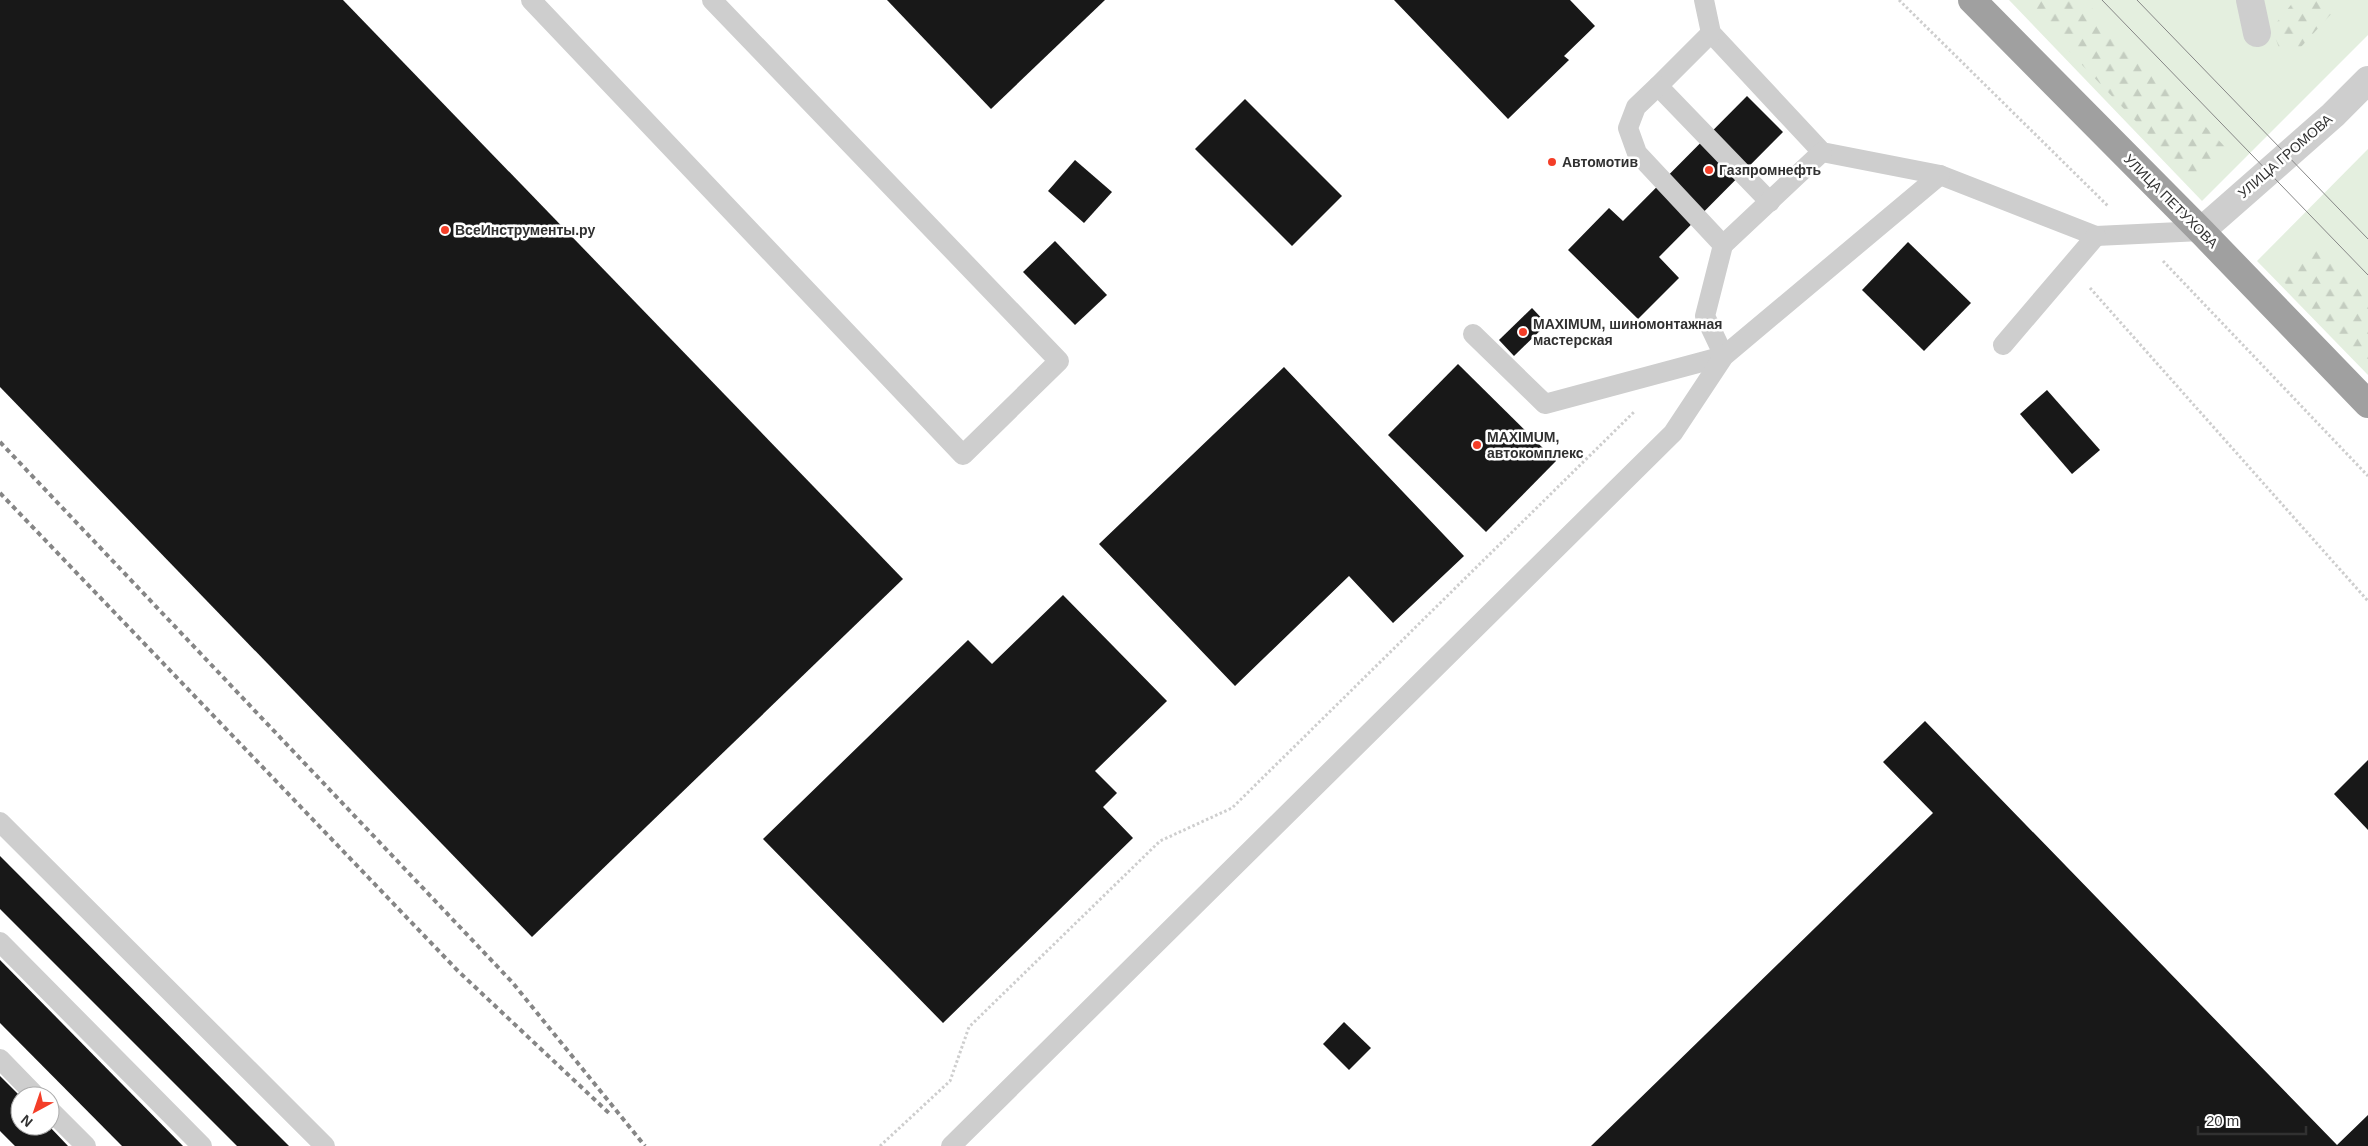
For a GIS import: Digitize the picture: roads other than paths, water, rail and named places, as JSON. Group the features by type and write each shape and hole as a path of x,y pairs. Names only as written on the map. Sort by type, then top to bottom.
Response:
{"highway":[{"name":"УЛИЦА ПЕТУХОВА","path":"1972,0 2201,231 2368,404"}],"street":[{"path":"2250,0 2257,33"},
{"name":"УЛИЦА ГРОМОВА","path":"2201,231 2333,115 2368,80"}],"lane":[{"path":"531,0 963,455 1058,362 712,0"},
{"path":"1704,0 1711,33 1822,152 1940,175 2096,236 2201,231"},
{"path":"1711,33 1636,107 1628,128 1636,153 1723,245"},
{"path":"1658,86 1770,202"},
{"path":"1724,356 1705,316 1723,245 1822,152"},
{"path":"951,1146 1673,433 1724,356 1940,175"},
{"path":"2003,345 2096,236"},
{"path":"1473,334 1545,404 1724,356"},
{"path":"0,822 325,1146"},
{"path":"0,942 202,1146"},
{"path":"0,1059 26,1086"},
{"path":"60,1120 86,1146"}],"tram line":[{"path":"2102,0 2368,275"},
{"path":"2137,0 2368,239"}],"railway":[{"path":"0,442 512,982 645,1146"},
{"path":"0,493 458,971 611,1115"}],"place":[{"name":"Автомотив","path":"1552,162"},
{"name":"Газпромнефть","path":"1709,170"},
{"name":"ВсеИнструменты.ру","path":"445,230"},
{"name":"MAXIMUM, шиномонтажная мастерская","path":"1523,332"},
{"name":"MAXIMUM, автокомплекс","path":"1477,445"}]}
